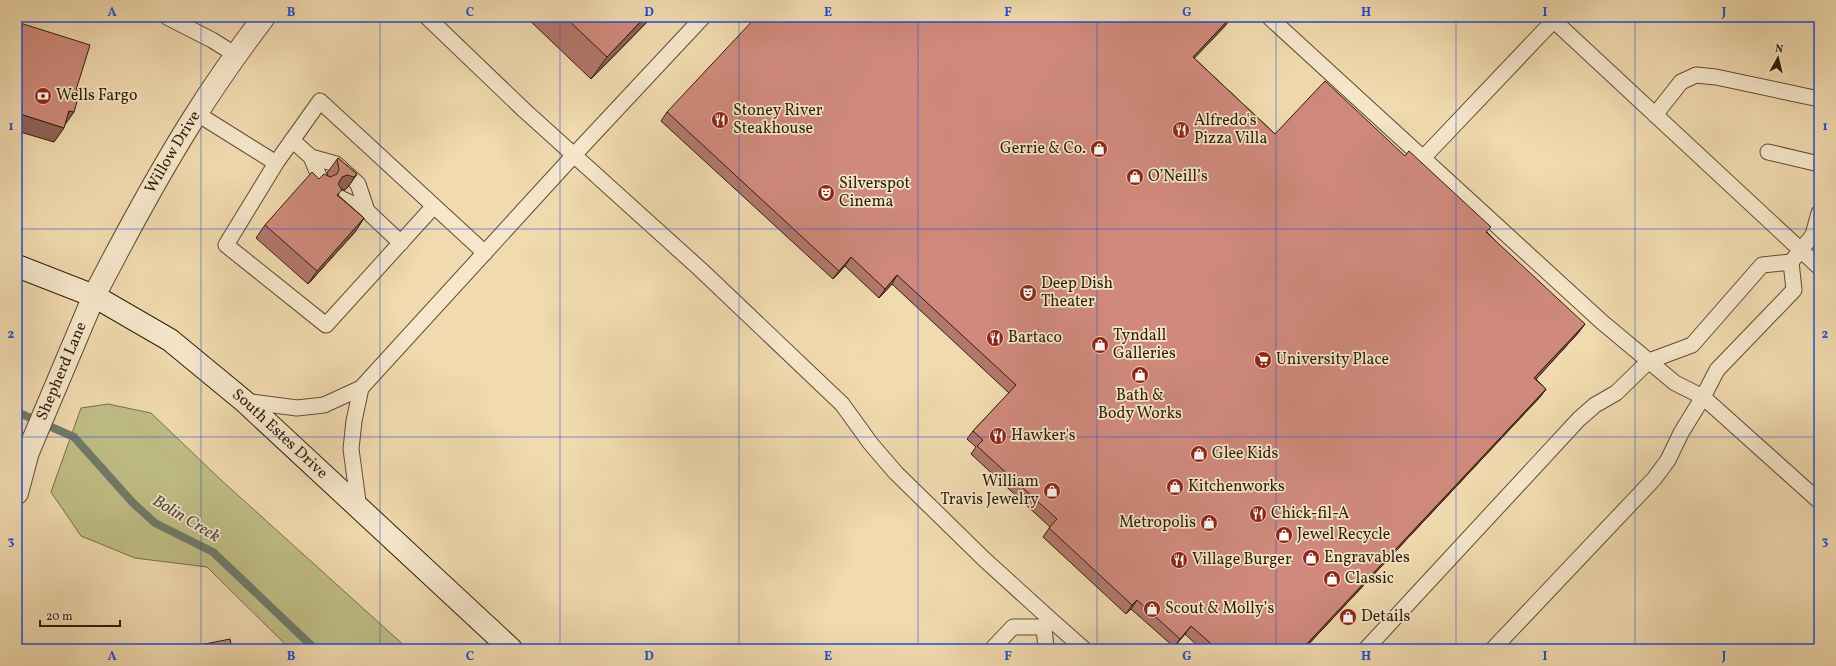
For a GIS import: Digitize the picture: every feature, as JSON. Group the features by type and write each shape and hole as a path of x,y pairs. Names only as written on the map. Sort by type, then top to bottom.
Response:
{"main road":[{"name":"Willow Drive","path":"94,296 164,167 196,113 264,17"},
{"name":"South Estes Drive","path":"17,266 94,296 170,340 244,401 511,649"},
{"name":"Shepherd Lane","path":"17,493 28,452 94,296"}],"lane":[{"path":"167,17 212,40 236,55"},
{"path":"427,17 574,155 700,269 842,404 871,444 896,473 986,560 1047,623 1084,649"},
{"path":"244,401 297,408 324,404 361,388 484,252 703,17"},
{"path":"1269,17 1602,322 1675,383 1703,397 1819,501"},
{"path":"1423,158 1553,18 1819,267"},
{"path":"1656,115 1681,82 1696,75 1716,77 1819,100"},
{"path":"434,206 326,326 226,245 276,163 320,101 484,252"},
{"path":"196,113 276,163"},
{"path":"292,140 311,157 336,164 358,184 367,211"},
{"path":"1768,152 1819,164"},
{"path":"311,157 320,181"},
{"path":"338,197 367,211 400,242"},
{"path":"1366,649 1579,419 1595,405 1616,393 1649,361 1692,345 1762,265 1791,262 1813,235 1819,213"},
{"path":"1493,649 1654,479 1668,460 1681,433 1703,397 1717,370 1794,290 1791,262"},
{"path":"359,509 351,449 354,421 361,388"},
{"path":"992,649 1013,627 1047,623"},
{"path":"1046,649 1047,623"}],"shaded area":[{"path":"108,404 151,413 220,479 408,649 290,649 207,567 135,558 81,536 51,492 81,408"}],"building":[{"path":"565,17 645,17 607,57"},
{"name":"University Place","path":"756,17 1231,17 1193,57 1275,134 1325,81 1405,156 1409,151 1491,227 1486,232 1585,324 1534,378 1546,389 1302,649 1217,649 1191,626 1180,639 1137,600 1132,605 1049,528 1057,519 977,446 983,440 973,431 1016,385 897,275 885,289 851,257 839,271 667,112"},
{"name":"Wells Fargo","path":"17,22 90,45 76,90 80,91 74,112 69,111 64,128 17,113"},
{"path":"338,158 357,174 354,177 347,175 342,177 338,184 342,190 337,195 364,218 317,271 265,225 312,172 319,179 324,174 330,177 337,174 339,169"},
{"path":"230,639 232,649 180,649"}],"waterway":[{"name":"Bolin Creek","path":"17,412 74,437 133,503 155,523 213,552 315,649"}],"place":[{"name":"Wells Fargo","path":"43,96"},
{"name":"Stoney River Steakhouse","path":"720,120"},
{"name":"Alfredo's Pizza Villa","path":"1181,130"},
{"name":"Gerrie & Co.","path":"1099,149"},
{"name":"O’Neill’s","path":"1135,177"},
{"name":"Silverspot Cinema","path":"826,193"},
{"name":"Deep Dish Theater","path":"1028,293"},
{"name":"Bartaco","path":"995,338"},
{"name":"Tyndall Galleries","path":"1100,345"},
{"name":"University Place","path":"1263,360"},
{"name":"Bath & Body Works","path":"1140,375"},
{"name":"Hawker's","path":"998,436"},
{"name":"Glee Kids","path":"1199,454"},
{"name":"Kitchenworks","path":"1175,487"},
{"name":"William Travis Jewelry","path":"1052,491"},
{"name":"Chick-fil-A","path":"1258,514"},
{"name":"Metropolis","path":"1209,523"},
{"name":"Jewel Recycle","path":"1284,535"},
{"name":"Engravables","path":"1311,558"},
{"name":"Village Burger","path":"1179,560"},
{"name":"Classic","path":"1332,579"},
{"name":"Scout & Molly’s","path":"1152,609"},
{"name":"Details","path":"1348,617"}]}
